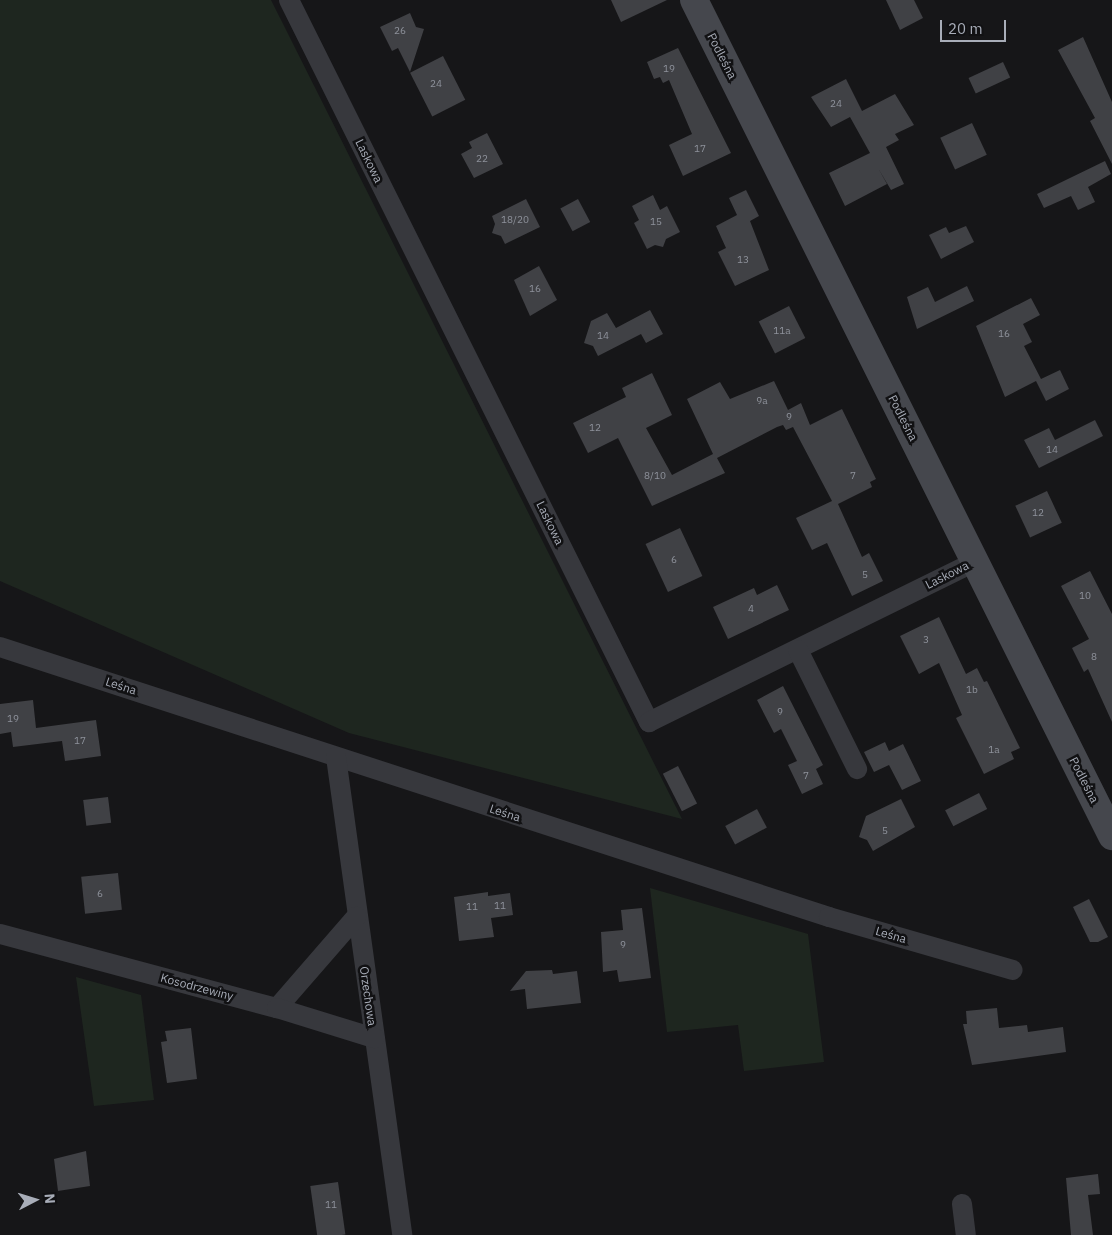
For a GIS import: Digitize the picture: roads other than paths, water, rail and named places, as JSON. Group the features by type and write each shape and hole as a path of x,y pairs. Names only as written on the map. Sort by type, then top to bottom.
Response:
{"street":[{"name":"Laskowa","path":"289,0 649,722 974,562"},
{"name":"Podleśna","path":"694,0 1112,836"},
{"name":"Leśna","path":"0,647 829,917 1013,970"},
{"path":"798,650 857,769"},
{"name":"Orzechowa","path":"336,757 356,917 402,1235"},
{"path":"278,1008 356,917"},
{"name":"Kosodrzewiny","path":"0,934 278,1008 374,1038"},
{"path":"962,1204 966,1235"}]}
